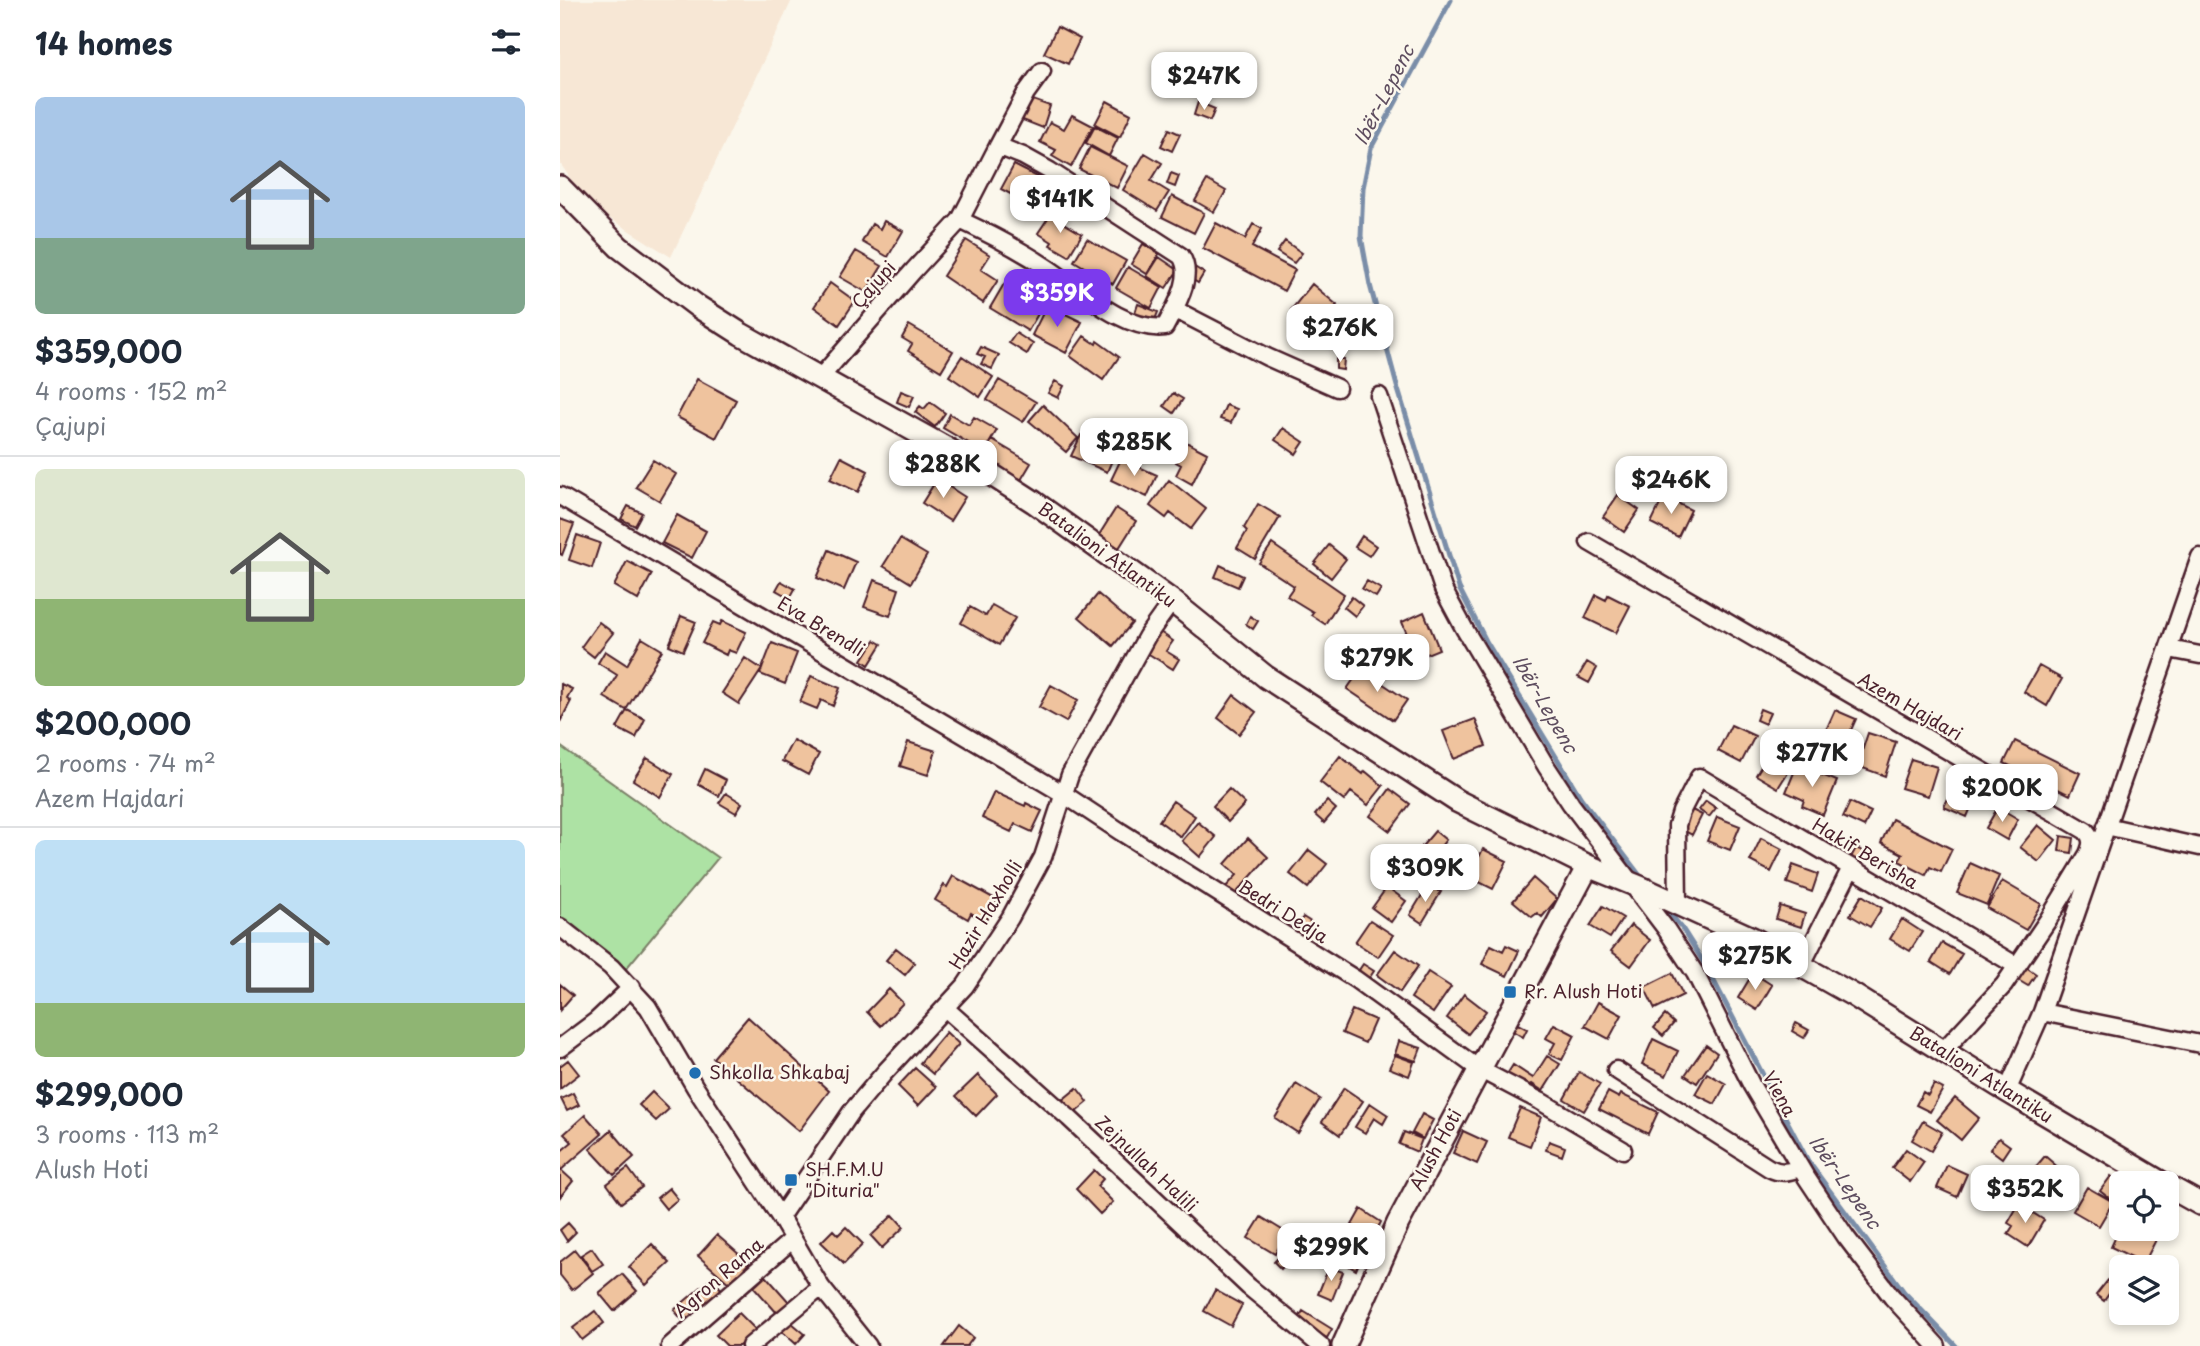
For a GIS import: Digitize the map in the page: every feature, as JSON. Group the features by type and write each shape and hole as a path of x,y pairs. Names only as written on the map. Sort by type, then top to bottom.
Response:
{"street":[{"name":"Çajupi","path":"819,379 960,220 1026,93 1042,71"},
{"path":"999,146 1050,172 1181,256 1187,272 1165,327"},
{"name":"Batalioni Atlantiku","path":"560,187 620,247 659,278 741,334 978,466 1034,502 1172,601 1266,677 1457,801 1588,866 1752,938 2142,1171"},
{"path":"960,220 1014,247 1141,327 1202,323"},
{"path":"1174,309 1278,362 1337,388"},
{"name":"Batalioni Atlantiku","path":"1379,396 1443,589 1546,766 1571,804 1635,885"},
{"name":"Eva Brendli","path":"560,496 1062,793"},
{"name":"Azem Hajdari","path":"1589,542 2086,831 2092,841 2088,854 2017,966 2004,985 1943,1051"},
{"path":"2007,1091 2042,1012 2200,556"},
{"name":"Hazir Haxholli","path":"780,1217 852,1111 965,986 1010,918 1046,848 1070,775 1147,636 1172,601"},
{"path":"2169,649 2200,655"},
{"name":"Hakif Berisha","path":"1678,904 1677,825 1699,776 1850,869 2017,966"},
{"name":"Bedri Dedja","path":"1062,793 1355,979 1479,1069"},
{"path":"2106,826 2200,847"},
{"name":"Alush Hoti","path":"1343,1346 1398,1223 1588,866"},
{"path":"1801,966 1850,869"},
{"name":"Viena","path":"1635,885 1695,973 1752,1086 1800,1168 1846,1237 1892,1297 1937,1346"},
{"path":"560,927 632,987 662,1028 720,1128 780,1217 821,1287 868,1346"},
{"path":"560,1048 596,1021 632,987"},
{"name":"Zejnullah Halili","path":"945,1008 1069,1118 1249,1287 1321,1346"},
{"path":"2042,1012 2200,1044"},
{"path":"1479,1069 1623,1150"},
{"path":"1616,1070 1769,1168 1788,1173 1800,1168"},
{"name":"Batalioni Atlantiku","path":"2179,1192 2200,1204"},
{"name":"Agron Rama","path":"670,1346 793,1239"},
{"path":"750,1346 821,1287"}],"shaded area":[{"path":"560,0 792,0 671,257 587,204 560,163"}],"green space":[{"path":"560,746 718,858 624,971 560,919"}],"building":[{"path":"1057,27 1080,39 1068,64 1044,53"},
{"path":"1027,98 1050,106 1043,128 1020,119"},
{"path":"1107,101 1131,114 1120,137 1095,124"},
{"path":"1198,102 1215,109 1210,121 1194,115"},
{"path":"1072,115 1093,126 1071,167 1052,156 1056,150 1040,142 1050,122 1064,129"},
{"path":"1095,126 1118,138 1109,156 1086,143"},
{"path":"1169,129 1180,134 1172,151 1161,146"},
{"path":"1090,147 1128,166 1117,188 1079,169"},
{"path":"1145,153 1162,163 1151,181 1169,192 1157,211 1123,190"},
{"path":"1014,165 1057,187 1045,212 1001,189"},
{"path":"1171,173 1179,176 1175,187 1167,184"},
{"path":"1207,180 1226,191 1214,212 1195,201"},
{"path":"1172,196 1204,213 1194,233 1162,217"},
{"path":"1050,215 1082,234 1069,256 1050,245 1052,242 1038,233"},
{"path":"884,221 903,231 888,257 862,242 872,224 880,229"},
{"path":"1216,223 1245,239 1253,224 1262,229 1252,247 1295,270 1284,291 1203,248"},
{"path":"1087,239 1126,261 1113,284 1074,261"},
{"path":"966,240 990,255 981,269 998,280 983,303 943,276"},
{"path":"1285,241 1302,253 1294,263 1277,252"},
{"path":"1143,244 1159,254 1147,274 1131,264"},
{"path":"856,251 882,266 866,292 840,277"},
{"path":"1159,257 1178,270 1166,288 1147,276"},
{"path":"1193,266 1204,273 1198,283 1187,276"},
{"path":"1128,267 1162,287 1151,308 1116,288"},
{"path":"1093,274 1106,282 1095,298 1083,289"},
{"path":"830,283 855,301 839,325 814,307"},
{"path":"1004,284 1042,307 1028,331 990,308"},
{"path":"1312,284 1337,305 1316,330 1291,310"},
{"path":"1138,304 1158,312 1152,327 1133,319"},
{"path":"1047,305 1082,322 1066,353 1032,335"},
{"path":"1347,313 1350,332 1332,334 1330,316"},
{"path":"909,325 953,351 941,371 908,351 912,344 902,338"},
{"path":"1016,333 1033,344 1027,354 1009,343"},
{"path":"1084,336 1096,344 1097,341 1119,357 1103,380 1070,356"},
{"path":"981,347 999,355 992,369 981,364 985,357 977,354"},
{"path":"962,356 993,377 980,397 949,376"},
{"path":"1336,359 1344,359 1343,370 1336,369"},
{"path":"697,379 736,400 716,438 677,417"},
{"path":"999,380 1036,402 1023,422 987,400"},
{"path":"1055,381 1064,386 1058,398 1048,393"},
{"path":"901,391 914,396 909,407 897,402"},
{"path":"1173,393 1183,399 1174,413 1164,406"},
{"path":"930,402 945,413 935,427 915,412 920,406 924,409"},
{"path":"1043,405 1078,438 1066,452 1029,421"},
{"path":"1226,405 1237,409 1231,423 1220,419"},
{"path":"950,414 969,425 974,417 997,430 984,452 943,428"},
{"path":"1283,428 1304,442 1296,454 1275,440"},
{"path":"1081,435 1116,451 1107,472 1071,456"},
{"path":"992,440 1031,463 1018,485 995,472 999,466 982,456"},
{"path":"1186,442 1207,453 1192,484 1176,475 1181,465 1176,462"},
{"path":"841,457 868,471 858,492 830,479"},
{"path":"1121,459 1157,475 1147,497 1111,480"},
{"path":"653,460 676,474 660,501 636,487"},
{"path":"937,479 965,497 950,521 922,503"},
{"path":"1169,480 1206,509 1191,529 1170,513 1166,518 1150,506"},
{"path":"1618,495 1639,510 1624,532 1603,517"},
{"path":"1664,496 1691,510 1678,537 1651,523"},
{"path":"1258,504 1280,517 1255,559 1237,548 1247,531 1244,528"},
{"path":"628,506 642,513 635,526 621,519"},
{"path":"1116,508 1136,521 1119,548 1099,535"},
{"path":"677,515 706,531 692,558 662,543"},
{"path":"560,519 574,524 562,555 560,554"},
{"path":"577,535 600,543 592,568 569,560"},
{"path":"1362,536 1376,546 1369,556 1355,547"},
{"path":"900,539 927,555 911,583 883,566"},
{"path":"1272,544 1344,594 1325,624 1311,615 1313,612 1287,596 1294,586 1259,563"},
{"path":"1329,545 1346,559 1331,578 1314,564"},
{"path":"829,550 856,562 844,590 817,578"},
{"path":"627,561 652,574 638,600 614,586"},
{"path":"1220,565 1243,576 1238,587 1215,577"},
{"path":"874,580 899,589 890,616 864,607"},
{"path":"781,581 795,589 790,598 776,590"},
{"path":"1367,581 1381,589 1376,597 1362,589"},
{"path":"1098,594 1132,623 1113,646 1079,617"},
{"path":"1596,595 1606,600 1608,595 1630,606 1616,633 1585,618"},
{"path":"1352,597 1363,606 1355,616 1344,607"},
{"path":"992,605 1015,618 999,645 961,623 970,607 986,616"},
{"path":"1424,612 1439,649 1417,658 1402,622"},
{"path":"681,616 696,622 683,651 669,645"},
{"path":"1250,616 1258,621 1253,629 1246,624"},
{"path":"722,621 746,632 736,653 728,650 726,655 702,643 713,622 720,625"},
{"path":"599,622 613,633 594,657 581,647"},
{"path":"1157,630 1173,641 1166,651 1179,659 1173,669 1144,651"},
{"path":"642,638 662,650 626,710 604,697 617,675 598,663 605,651 627,665"},
{"path":"875,640 882,644 869,665 862,660"},
{"path":"772,643 797,653 785,684 760,674"},
{"path":"1371,653 1381,659 1373,673 1362,667"},
{"path":"745,658 762,669 739,704 722,693"},
{"path":"1587,662 1597,668 1589,683 1578,677"},
{"path":"2039,666 2062,679 2047,706 2024,692"},
{"path":"1361,669 1407,700 1393,720 1347,689"},
{"path":"811,676 840,688 833,706 821,700 817,709 800,702"},
{"path":"561,684 572,689 567,698 571,701 560,722"},
{"path":"1051,685 1078,700 1066,722 1039,707"},
{"path":"1234,695 1256,712 1239,734 1218,718"},
{"path":"1760,709 1770,713 1765,724 1756,720"},
{"path":"627,710 645,719 636,738 617,728"},
{"path":"1835,710 1856,719 1847,739 1826,730"},
{"path":"1475,719 1486,746 1454,759 1443,731"},
{"path":"1731,725 1755,736 1741,763 1718,751"},
{"path":"1868,733 1896,742 1885,776 1857,766"},
{"path":"793,740 819,754 808,775 782,761"},
{"path":"2015,741 2080,773 2070,795 2004,763"},
{"path":"908,742 936,751 928,775 900,766"},
{"path":"1773,747 1782,752 1784,747 1798,756 1778,788 1756,775"},
{"path":"1340,756 1383,786 1368,805 1351,792 1344,801 1320,782"},
{"path":"647,758 673,774 660,797 633,780"},
{"path":"1911,759 1937,767 1928,796 1901,788"},
{"path":"1797,765 1837,781 1823,815 1802,806 1804,800 1786,792"},
{"path":"705,769 726,780 719,796 698,784"},
{"path":"1955,783 1977,793 1967,817 1944,807"},
{"path":"1229,789 1245,804 1228,822 1213,806"},
{"path":"1390,789 1410,804 1390,831 1370,816"},
{"path":"994,792 1042,811 1032,832 1015,824 1011,832 982,818"},
{"path":"726,793 742,803 736,813 719,803"},
{"path":"1173,801 1195,816 1181,837 1159,821"},
{"path":"1327,801 1336,809 1324,823 1315,815"},
{"path":"1706,801 1716,808 1709,817 1699,810"},
{"path":"1850,802 1871,812 1864,827 1843,817"},
{"path":"1998,807 2018,819 2007,840 1986,828"},
{"path":"1690,809 1702,815 1692,835 1681,829"},
{"path":"1717,817 1740,826 1730,850 1707,841"},
{"path":"1892,819 1952,849 1941,872 1930,867 1926,875 1899,861 1903,854 1881,843"},
{"path":"1198,822 1216,837 1200,857 1182,841"},
{"path":"2038,825 2056,840 2039,862 2020,847"},
{"path":"1435,831 1446,840 1429,861 1418,851"},
{"path":"2061,836 2074,838 2072,853 2059,851"},
{"path":"1248,838 1268,857 1232,898 1223,890 1237,875 1225,864"},
{"path":"1761,838 1782,849 1771,872 1750,861"},
{"path":"1856,848 1867,853 1860,867 1849,861"},
{"path":"1483,849 1507,861 1493,889 1469,877"},
{"path":"1309,850 1327,864 1308,888 1290,874"},
{"path":"1970,863 1999,876 1987,905 1957,893"},
{"path":"1793,865 1818,874 1812,892 1787,883"},
{"path":"953,876 997,900 985,922 971,913 968,919 935,900"},
{"path":"1533,878 1557,899 1542,917 1537,913 1532,917 1513,901"},
{"path":"2002,881 2041,904 2026,930 1987,908"},
{"path":"1428,885 1441,892 1422,923 1410,915"},
{"path":"1387,887 1406,901 1391,922 1372,908"},
{"path":"1862,895 1882,908 1870,927 1850,915"},
{"path":"1603,906 1623,918 1610,938 1590,926"},
{"path":"1780,906 1805,914 1801,927 1776,919"},
{"path":"1303,917 1314,924 1302,942 1291,935"},
{"path":"1902,919 1922,932 1910,951 1890,939"},
{"path":"1370,920 1393,935 1378,957 1355,942"},
{"path":"1631,925 1650,940 1631,966 1611,951"},
{"path":"1942,943 1962,954 1950,974 1931,962"},
{"path":"1491,945 1503,951 1506,945 1519,951 1507,976 1482,964"},
{"path":"896,948 915,963 905,975 886,960"},
{"path":"1395,950 1418,966 1400,992 1377,975"},
{"path":"1363,964 1374,971 1368,980 1357,973"},
{"path":"2026,967 2036,974 2028,986 2018,980"},
{"path":"1428,972 1451,987 1433,1013 1411,998"},
{"path":"1672,973 1683,995 1655,1009 1644,987"},
{"path":"1753,973 1772,985 1757,1010 1738,998"},
{"path":"560,984 573,995 560,1010"},
{"path":"889,989 903,1003 881,1026 867,1012"},
{"path":"1464,994 1486,1011 1468,1034 1447,1018"},
{"path":"1598,1002 1622,1015 1609,1039 1585,1026"},
{"path":"1352,1010 1375,1020 1365,1043 1342,1033"},
{"path":"1665,1015 1674,1023 1663,1036 1654,1028"},
{"path":"748,1017 829,1091 799,1131 713,1058"},
{"path":"1510,1020 1527,1029 1523,1037 1506,1027"},
{"path":"1796,1023 1809,1030 1804,1038 1792,1031"},
{"path":"1554,1024 1575,1035 1562,1060 1549,1054 1555,1043 1546,1038"},
{"path":"946,1032 959,1044 933,1074 920,1063"},
{"path":"1653,1039 1678,1051 1666,1076 1642,1064"},
{"path":"1399,1041 1421,1048 1416,1061 1395,1054"},
{"path":"1706,1045 1717,1053 1697,1083 1685,1075"},
{"path":"1395,1055 1414,1062 1409,1076 1389,1068"},
{"path":"1547,1056 1560,1064 1543,1091 1532,1084 1528,1091 1506,1076 1513,1065 1533,1078"},
{"path":"568,1060 579,1074 560,1089 560,1066"},
{"path":"915,1068 936,1087 918,1106 898,1086"},
{"path":"1579,1072 1600,1084 1584,1111 1564,1099"},
{"path":"1707,1073 1726,1084 1715,1104 1695,1094"},
{"path":"978,1075 997,1094 976,1116 956,1096"},
{"path":"1296,1084 1320,1099 1298,1133 1275,1118"},
{"path":"1934,1084 1943,1089 1930,1112 1916,1105 1923,1092 1928,1095"},
{"path":"1077,1088 1088,1102 1071,1116 1060,1102"},
{"path":"1344,1088 1363,1101 1340,1135 1322,1122"},
{"path":"652,1092 669,1109 656,1121 639,1105"},
{"path":"1608,1092 1619,1098 1621,1094 1658,1112 1648,1134 1599,1109"},
{"path":"573,1093 579,1105 567,1111 561,1099"},
{"path":"1955,1098 1979,1118 1961,1140 1937,1120"},
{"path":"1370,1103 1388,1115 1383,1124 1374,1118 1365,1133 1355,1127"},
{"path":"1520,1108 1541,1117 1530,1146 1508,1137"},
{"path":"1422,1114 1433,1120 1423,1139 1412,1133"},
{"path":"585,1115 602,1134 560,1171 560,1152 572,1142 564,1134"},
{"path":"1923,1121 1942,1132 1931,1151 1912,1140"},
{"path":"611,1130 634,1157 614,1175 590,1149"},
{"path":"1463,1131 1487,1142 1477,1164 1453,1153"},
{"path":"1404,1132 1422,1139 1417,1152 1399,1144"},
{"path":"1999,1138 2010,1146 2002,1158 1990,1149"},
{"path":"1549,1141 1565,1147 1562,1156 1546,1150"},
{"path":"1906,1149 1924,1162 1910,1182 1892,1168"},
{"path":"2045,1156 2068,1176 2045,1202 2027,1186 2032,1181 2027,1177"},
{"path":"1947,1165 1967,1174 1957,1197 1937,1188"},
{"path":"628,1168 642,1187 621,1203 607,1184"},
{"path":"1094,1170 1103,1179 1097,1186 1113,1202 1100,1214 1076,1189"},
{"path":"560,1171 573,1181 560,1197"},
{"path":"2109,1179 2109,1198 2100,1191"},
{"path":"2087,1187 2109,1200 2109,1209 2099,1226 2073,1211"},
{"path":"669,1188 678,1199 666,1209 657,1198"},
{"path":"2019,1204 2044,1220 2028,1247 2008,1234 2013,1226 2008,1223"},
{"path":"1361,1209 1381,1222 1373,1237 1352,1225"},
{"path":"893,1215 904,1227 882,1248 871,1236"},
{"path":"1261,1217 1287,1233 1275,1254 1248,1238"},
{"path":"568,1223 576,1232 567,1241 560,1230"},
{"path":"846,1227 863,1244 844,1264 821,1242 833,1230 838,1235"},
{"path":"1342,1228 1366,1242 1355,1261 1359,1263 1356,1270 1327,1253"},
{"path":"717,1235 749,1263 730,1284 698,1256"},
{"path":"2114,1241 2155,1241 2148,1255 2128,1255 2111,1247"},
{"path":"1293,1242 1300,1249 1281,1269 1274,1262"},
{"path":"652,1244 670,1263 646,1285 629,1267"},
{"path":"592,1248 603,1264 592,1271 581,1255"},
{"path":"575,1250 593,1273 572,1290 560,1275 560,1262"},
{"path":"1329,1267 1343,1272 1332,1300 1318,1294"},
{"path":"622,1274 637,1291 614,1311 599,1293"},
{"path":"766,1276 789,1302 777,1313 754,1287"},
{"path":"712,1278 722,1290 685,1323 674,1310"},
{"path":"2109,1281 2109,1294 2104,1301 2096,1295"},
{"path":"1215,1290 1242,1305 1231,1326 1204,1311"},
{"path":"595,1311 604,1323 582,1340 573,1328"},
{"path":"1303,1311 1332,1329 1327,1338 1297,1321"},
{"path":"739,1313 756,1330 739,1346 727,1346 716,1335"},
{"path":"785,1317 805,1334 796,1344 777,1327"},
{"path":"959,1326 973,1338 967,1346 944,1346"}],"waterway":[{"name":"Ibër-Lepenc","path":"1451,0 1371,148 1363,188 1361,236 1370,285 1397,386 1459,588 1486,641 1581,798 1644,881"},
{"name":"Ibër-Lepenc","path":"1665,908 1682,928 1706,966 1808,1161 1904,1292 1956,1346"}],"place":[{"name":"Rr. Alush Hoti","path":"1510,992"},
{"name":"Shkolla Shkabaj","path":"695,1073"},
{"name":"SH.F.M.U \"Dituria\"","path":"791,1180"}]}
